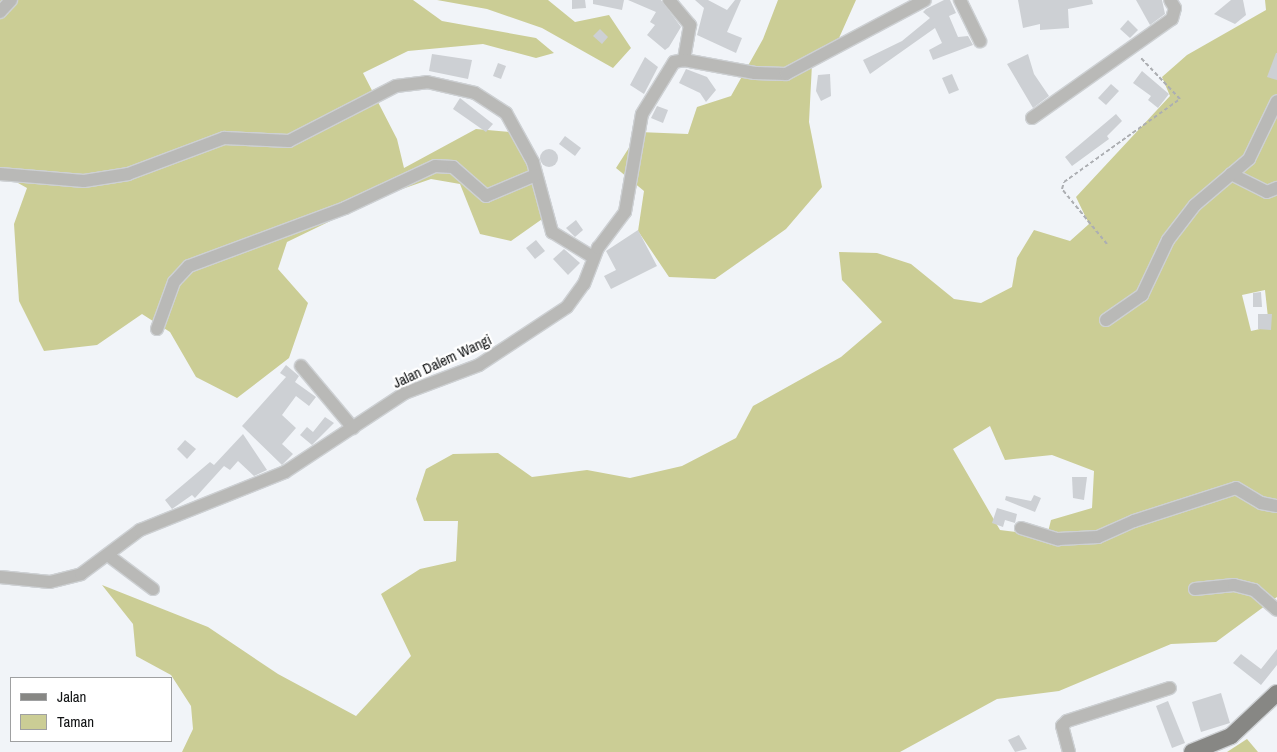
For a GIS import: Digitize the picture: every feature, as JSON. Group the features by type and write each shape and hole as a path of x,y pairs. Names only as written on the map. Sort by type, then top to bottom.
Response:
{"main road":[{"path":"1192,752 1231,736 1277,693"}],"street":[{"path":"0,12 10,0"},
{"path":"668,0 690,25 684,60 755,73 786,74 925,0"},
{"path":"960,0 980,41"},
{"path":"1032,118 1172,19 1175,8 1170,0"},
{"name":"Jalan Dalem Wangi","path":"0,577 64,581 109,556 140,530 254,487 354,428 405,393 479,365 520,341 577,296 593,257 625,212 635,143 653,91 665,71 684,60"},
{"path":"0,174 84,181 128,174 224,138 289,141 410,81 475,93 492,101 506,113 524,139 555,238 593,257"},
{"path":"1106,320 1142,295 1168,240 1195,205 1249,159 1277,101"},
{"path":"158,329 174,282 189,266 345,208 435,166 453,167 486,196 536,175"},
{"path":"1231,174 1267,192 1277,188"},
{"path":"301,366 354,428"},
{"path":"1021,528 1058,539 1098,537 1134,520 1236,488 1261,503 1277,506"},
{"path":"109,556 153,589"},
{"path":"1195,589 1234,585 1254,590 1277,610"},
{"path":"1069,752 1062,726 1066,721 1170,688"},
{"path":"1210,752 1231,736"}],"path":[{"path":"1107,244 1065,195 1064,182 1180,99 1131,48"}],"green space":[{"path":"0,0 413,0 442,21 536,38 554,53 536,58 483,44 408,51 363,73 397,139 404,168 476,129 522,133 523,158 540,186 545,217 511,241 480,234 460,184 431,179 382,196 287,242 278,269 308,303 289,358 237,398 196,377 170,332 142,314 97,345 44,351 19,301 14,224 27,188 0,173"},
{"path":"437,0 548,0 575,22 609,15 631,48 613,68 542,28 487,9"},
{"path":"778,0 856,0 835,47 812,64 809,122 822,187 786,229 715,279 669,277 638,231 644,191 616,168 639,132 688,134 697,107 731,96 763,39"},
{"path":"1265,0 1277,0 1277,597 1216,642 1171,644 1059,691 997,699 900,752 182,752 193,729 191,706 171,675 136,656 133,624 102,585 208,627 278,674 356,716 411,656 381,594 420,569 456,561 458,521 424,521 416,499 426,469 453,454 498,453 532,477 587,470 630,478 682,466 736,438 753,406 841,357 882,322 842,280 839,252 877,253 911,264 954,299 981,303 1012,287 1017,258 1034,230 1070,241 1089,224 1076,197 1170,96 1162,77 1187,55 1266,10","holes":["1265,290 1269,327 1251,331 1242,295","990,426 1005,460 1052,455 1094,471 1092,508 1051,520 1047,536 1000,530 953,449"]},
{"path":"1247,739 1258,752 1227,752"}],"building":[{"path":"572,0 585,0 586,8 572,9"},
{"path":"593,0 624,0 622,10 593,4"},
{"path":"628,0 661,0 681,27 669,47 665,50 647,35 655,25 650,22 656,12"},
{"path":"695,0 708,0 727,10 735,0 741,0 727,32 742,38 736,53 697,35 704,8"},
{"path":"944,0 950,0 956,13 949,16 958,37 968,36 973,45 933,60 929,50 942,43 935,28 870,74 863,60 902,41 930,18 923,12 926,9"},
{"path":"1018,0 1092,0 1093,4 1068,9 1069,28 1040,30 1040,24 1023,28"},
{"path":"1136,0 1162,0 1165,14 1150,25"},
{"path":"1231,0 1243,0 1246,15 1235,24 1214,14"},
{"path":"1128,20 1138,30 1130,38 1120,29"},
{"path":"600,29 608,37 602,44 593,36"},
{"path":"1277,53 1277,80 1267,77"},
{"path":"432,54 472,60 468,79 429,71"},
{"path":"1028,54 1034,74 1049,96 1033,108 1007,64"},
{"path":"645,57 658,67 644,94 630,85"},
{"path":"498,63 506,66 501,79 493,76"},
{"path":"686,69 707,77 716,90 706,102 700,93 679,83"},
{"path":"1142,71 1169,94 1158,108 1148,100 1151,96 1133,83"},
{"path":"830,74 831,96 821,101 816,91 818,75"},
{"path":"952,74 959,90 949,94 942,78"},
{"path":"1111,84 1119,91 1106,105 1098,98"},
{"path":"460,98 493,124 486,132 453,109"},
{"path":"657,106 668,110 663,123 651,118"},
{"path":"1116,114 1122,121 1107,136 1109,139 1072,166 1065,157"},
{"path":"565,136 581,148 575,156 559,144"},
{"path":"549,149 555,152 558,158 555,164 549,167 543,164 540,158 543,152"},
{"path":"576,220 583,230 575,237 566,228"},
{"path":"638,230 657,266 611,289 604,276 616,270 606,251"},
{"path":"536,240 545,251 535,259 526,248"},
{"path":"564,249 580,263 568,275 553,259"},
{"path":"1261,292 1262,307 1253,307 1253,293"},
{"path":"1258,314 1272,314 1271,330 1258,329"},
{"path":"286,365 299,376 295,382 316,397 309,406 296,396 282,415 296,428 282,444 293,454 282,465 242,426 286,377 280,373"},
{"path":"325,417 334,423 312,445 300,435 307,427 313,432"},
{"path":"243,434 267,470 254,476 238,461 230,470 224,466 195,498 192,495 172,509 165,500 210,462 214,465"},
{"path":"185,440 196,449 187,459 177,449"},
{"path":"1072,477 1087,477 1084,500 1073,498"},
{"path":"1034,495 1041,498 1035,512 1005,500 1006,496 1031,501"},
{"path":"997,508 1017,514 1015,523 1005,520 1003,527 992,523"},
{"path":"1277,649 1277,665 1261,685 1233,663 1241,654 1261,669"},
{"path":"1221,693 1230,723 1201,732 1192,702"},
{"path":"1168,701 1185,743 1172,748 1156,706"},
{"path":"1019,735 1027,749 1015,752 1008,740"}]}
